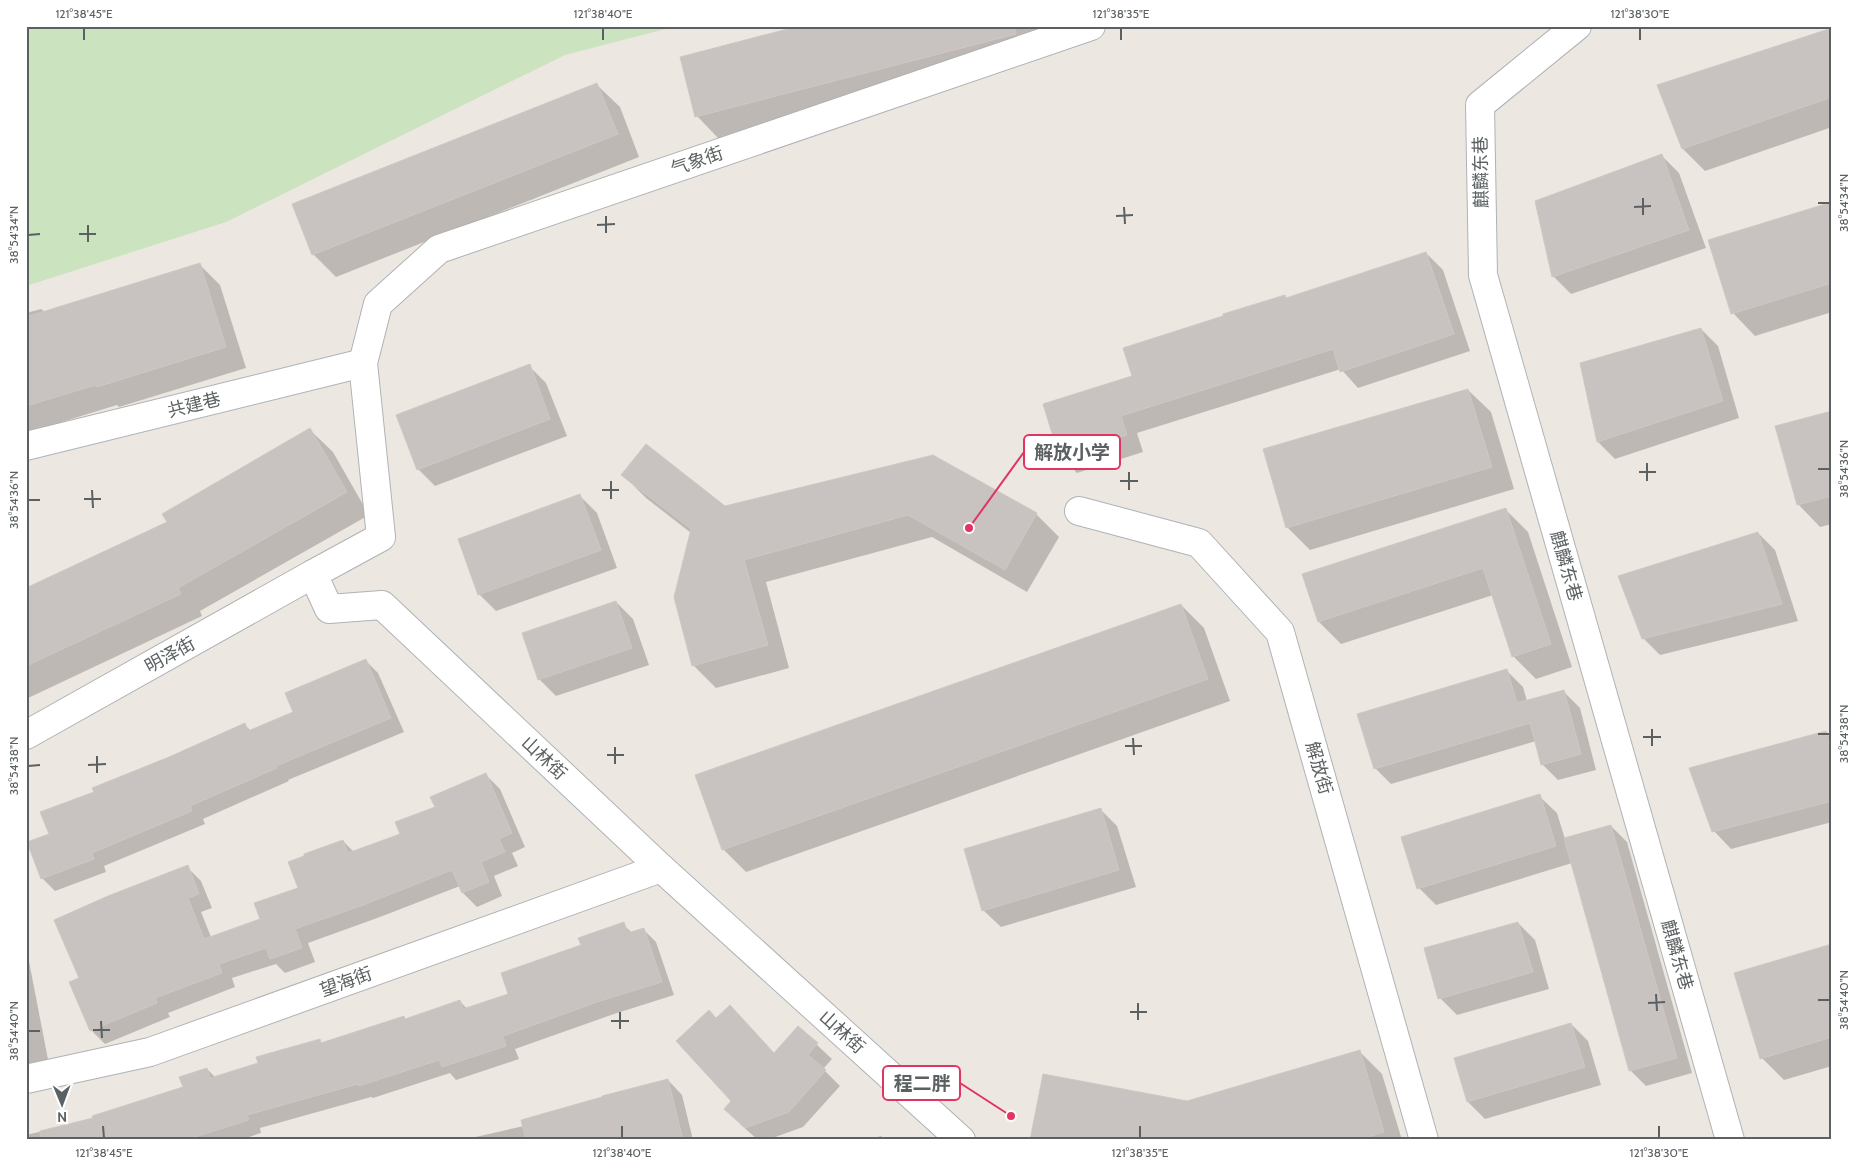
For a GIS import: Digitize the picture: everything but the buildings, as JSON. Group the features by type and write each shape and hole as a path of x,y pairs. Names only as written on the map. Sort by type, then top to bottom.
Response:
{"street":[{"name":"气象街","path":"363,363 378,304 439,249 1091,26"},
{"name":"麒麟东巷","path":"1577,26 1480,105 1483,275 1730,1140"},
{"name":"共建巷","path":"26,446 363,363"},
{"path":"313,574 381,537 363,363"},
{"name":"解放街","path":"1079,511 1199,543 1280,632 1424,1140"},
{"name":"明泽街","path":"26,735 313,574"},
{"name":"山林街","path":"313,574 329,609 382,605 661,868 961,1140"},
{"name":"望海街","path":"26,1079 150,1052 661,868"}],"green space":[{"path":"26,26 677,26 565,55 226,222 26,286"}],"place":[{"name":"解放小学","path":"969,528"},
{"name":"程二胖","path":"1011,1116"}]}
